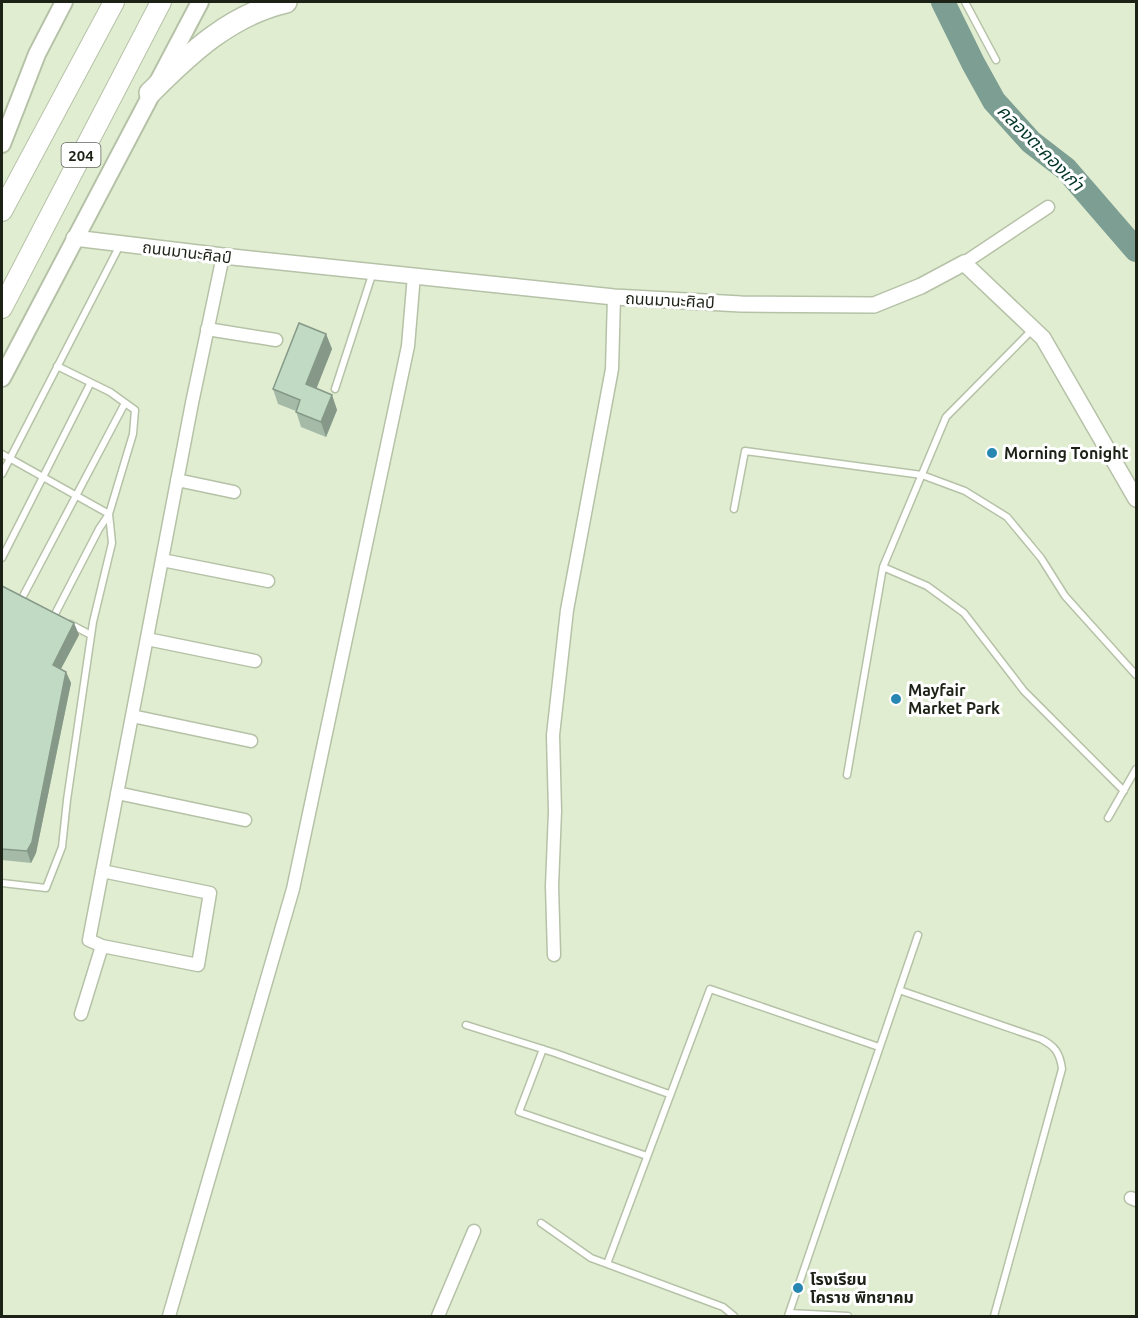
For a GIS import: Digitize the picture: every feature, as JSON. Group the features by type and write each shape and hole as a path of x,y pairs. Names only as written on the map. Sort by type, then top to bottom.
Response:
{"highway":[{"name":"204","path":"2,211 114,2"},
{"name":"204","path":"2,308 161,2"},
{"path":"150,93 208,39 238,20 264,8 286,2"}],"main road":[{"path":"2,123 64,2"},
{"path":"2,378 150,93 200,2"},
{"path":"2,144 37,54"}],"street":[{"path":"1048,207 964,262 1033,328 1051,350 1135,492"},
{"name":"ถนนมานะศิลป์","path":"74,238 614,297 741,304 874,305 921,286 964,262"},
{"path":"102,871 210,893 198,965 102,946 89,940 102,871 117,793 147,639 177,480 223,256"},
{"path":"169,1317 293,890 408,346 414,275"},
{"path":"554,955 553,735 567,610 612,369 614,297"},
{"path":"207,329 276,340"},
{"path":"177,480 234,492"},
{"path":"162,560 268,581"},
{"path":"147,639 255,661"},
{"path":"132,716 251,741"},
{"path":"117,793 245,820"},
{"path":"81,1014 102,946"},
{"path":"438,1317 474,1231"}],"lane":[{"path":"965,2 996,60"},
{"path":"2,474 120,244"},
{"path":"335,389 373,271"},
{"path":"847,775 883,567 946,417 1033,328"},
{"path":"54,616 109,514 133,434 135,410 110,392 57,366"},
{"path":"2,558 90,384"},
{"path":"21,600 125,403"},
{"path":"734,509 745,451 922,475 965,491 1006,517 1041,558 1065,596 1137,675"},
{"path":"2,454 109,514"},
{"path":"2,883 45,888 63,847 67,800 91,635 112,543 109,514"},
{"path":"883,567 927,586 964,613 1024,691 1124,791"},
{"path":"11,595 29,604"},
{"path":"46,612 91,635"},
{"path":"1108,818 1137,769"},
{"path":"848,1317 788,1315 918,935"},
{"path":"607,1264 710,989 879,1047"},
{"path":"899,990 1041,1039 1052,1045 1060,1056 1062,1069 994,1317"},
{"path":"466,1025 543,1049 669,1094"},
{"path":"543,1049 519,1112 647,1156"},
{"path":"541,1223 581,1252 723,1307 734,1317"}],"building":[{"path":"299,323 326,334 306,384 332,395 321,422 296,412 300,400 273,389"},
{"path":"2,586 74,623 53,665 66,672 32,842 27,851 2,849"}],"waterway":[{"name":"คลองตะคองเก่า","path":"943,2 994,101 1031,142 1066,169 1136,250"}],"place":[{"name":"Morning Tonight","path":"992,453"},
{"name":"Mayfair Market Park","path":"896,699"},
{"name":"โรงเรียน โคราช พิทยาคม","path":"798,1288"}]}
